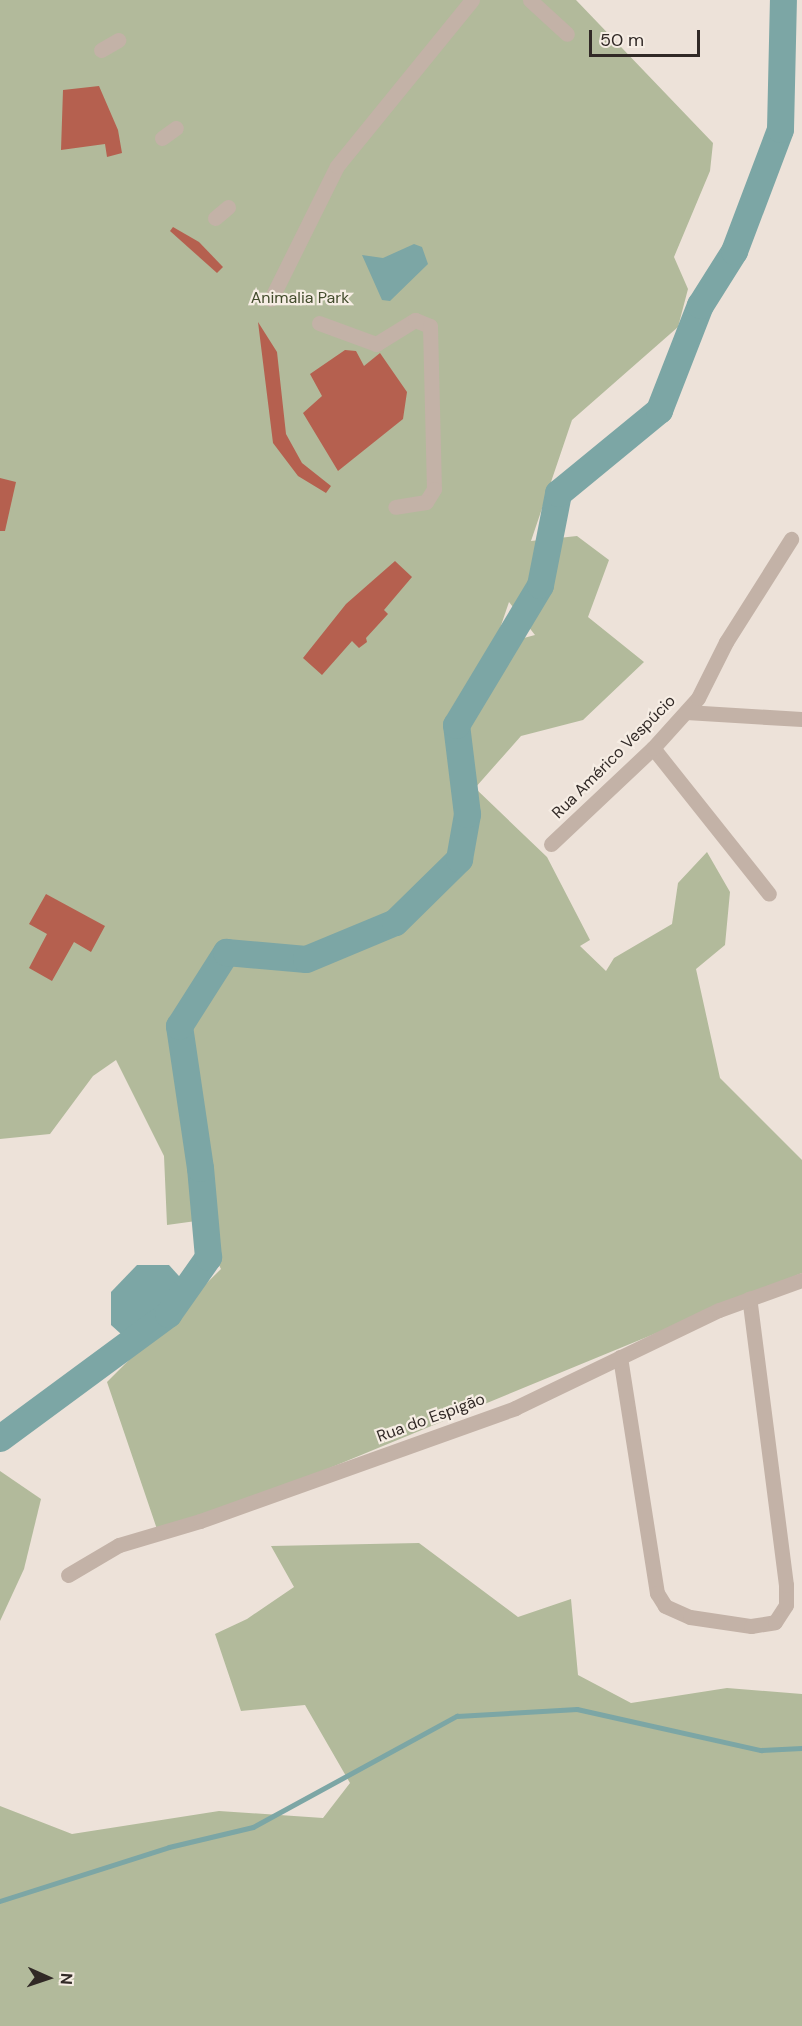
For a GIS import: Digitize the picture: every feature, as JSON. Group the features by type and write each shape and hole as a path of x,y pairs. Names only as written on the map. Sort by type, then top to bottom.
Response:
{"street":[{"path":"271,299 338,166 472,0"},
{"path":"530,0 567,34"},
{"path":"101,50 118,40"},
{"path":"162,138 176,128"},
{"path":"215,218 228,207"},
{"path":"319,323 376,344 415,320 424,321 430,326 434,489 426,502 395,507"},
{"name":"Rua Américo Vespúcio","path":"551,844 653,748 686,712 703,689 726,642 791,539"},
{"path":"686,712 802,719"},
{"path":"653,748 769,894"},
{"name":"Rua do Espigão","path":"68,1575 119,1545 200,1521 515,1408 749,1298 801,1282"},
{"path":"620,1357 657,1593 665,1606 690,1617 751,1626 775,1622 786,1605 786,1585 749,1298"}],"green space":[{"name":"Animalia Park","path":"0,0 576,0 713,143 710,171 674,257 688,289 678,327 572,420 531,541 577,536 609,560 588,617 644,662 583,720 521,736 475,788 547,857 590,940 580,946 606,971 614,958 672,924 678,883 707,852 730,892 725,945 696,969 720,1078 802,1160 802,1273 160,1538 107,1382 129,1360 132,1344 159,1330 221,1269 196,1221 167,1225 164,1156 116,1060 93,1076 50,1134 0,1139","holes":["509,602 535,635 494,646"]},
{"path":"0,1471 41,1499 24,1569 0,1621"},
{"path":"419,1543 518,1617 571,1599 578,1675 631,1703 727,1688 802,1694 802,2026 0,2026 0,1806 72,1834 219,1811 323,1818 350,1783 305,1705 241,1711 215,1634 247,1619 294,1587 271,1546"}],"water":[{"path":"414,244 422,247 428,264 390,301 382,300 362,255 383,258"},
{"path":"137,1265 169,1265 188,1286 168,1314 130,1342 111,1325 111,1292"}],"building":[{"path":"99,86 118,130 122,153 107,157 105,144 61,150 63,90"},
{"path":"173,227 199,242 223,267 217,273 170,231"},
{"path":"258,322 277,352 286,434 302,463 331,486 326,493 298,476 273,443"},
{"path":"345,350 356,351 364,366 380,353 407,392 403,419 338,471 303,413 322,396 310,374"},
{"path":"0,478 16,482 5,531 0,531"},
{"path":"395,561 412,577 384,610 388,614 366,638 367,642 359,648 352,641 322,675 303,658 346,604"},
{"path":"46,894 105,926 91,952 74,942 52,981 29,968 47,934 29,924"}],"waterway":[{"path":"0,1438 168,1314 208,1257 200,1168 179,1026 226,952 306,959 395,922 459,859 467,814 456,725 540,585 558,493 659,410 700,305 734,251 780,129 783,0"},
{"path":"0,1901 169,1847 253,1827 457,1716 577,1709 761,1750 802,1748"}]}
